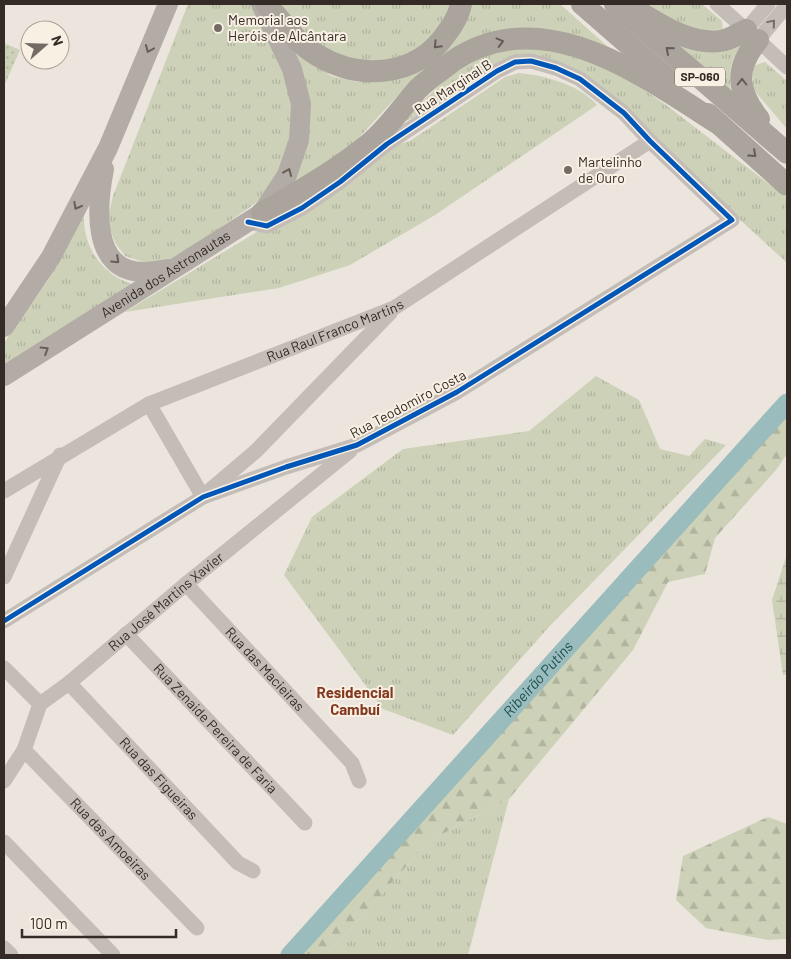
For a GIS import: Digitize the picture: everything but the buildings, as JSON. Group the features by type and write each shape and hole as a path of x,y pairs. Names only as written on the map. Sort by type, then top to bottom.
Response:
{"highway":[{"path":"266,4 314,54 348,69 369,72 402,68 434,49 455,21 461,4"},
{"name":"SP-060","path":"582,4 787,185"},
{"name":"SP-060","path":"615,4 786,152"},
{"path":"626,4 659,24 684,35 705,41 726,40 752,35 750,50 742,67 740,87 746,103 786,152"},
{"path":"255,218 379,143 420,87 455,60 482,47 508,40 531,37 567,43 612,60 642,75 719,124"}],"main road":[{"path":"4,327 50,257 108,148 168,4"},
{"name":"Avenida dos Astronautas","path":"4,376 255,218 287,175 299,140 301,104 292,69 261,4"},
{"path":"108,148 98,213 99,230 105,247 115,262 129,270 145,272 176,268"}],"street":[{"path":"717,4 787,67"},
{"path":"752,35 768,4"},
{"path":"752,35 787,5"},
{"name":"Rua Marginal B","path":"379,143 496,71 515,62 531,62 556,68 580,78 624,113 650,142 732,220"},
{"name":"Rua Raul Franco Martins","path":"4,491 60,455 149,404 394,308 650,142"},
{"name":"Rua Teodomiro Costa","path":"4,621 203,497 286,467 357,445 457,392 732,220"},
{"path":"149,404 203,497 256,451 394,308"},
{"name":"Rua José Martins Xavier","path":"40,704 69,683 186,584 357,445"},
{"path":"256,451 264,465 286,467"},
{"path":"4,577 60,455"},
{"name":"Rua das Macieiras","path":"186,584 352,762 359,781"},
{"name":"Rua Zenaide Pereira de Faria","path":"126,634 304,823"},
{"path":"4,668 40,704 24,750 4,781"},
{"name":"Rua das Figueiras","path":"69,683 238,863 253,871"},
{"name":"Rua das Amoeiras","path":"24,750 197,928"},
{"path":"4,842 113,955"},
{"path":"4,948 11,955"}],"green space":[{"path":"188,4 256,4 289,80 293,128 284,162 265,193 257,202 178,257 149,264 125,256 116,244 110,230 109,213 113,196"},
{"path":"280,4 453,4 423,52 369,69 315,47"},
{"path":"469,4 560,4 615,53 574,35 524,28 401,92 341,157 286,192 296,171 293,49 331,76 358,82 392,80"},
{"path":"648,4 702,4 722,21 723,29 700,32 667,17"},
{"path":"751,34 739,48 733,61 730,75 731,93 679,44 701,50 716,51 732,46"},
{"path":"529,42 608,65 666,105 787,198 787,263 652,139 629,111 525,57 393,128 451,75 474,59"},
{"path":"4,43 20,50 4,86"},
{"path":"765,62 787,81 787,129 753,89 753,66"},
{"path":"519,73 561,82 581,92 597,105 435,215 350,265 279,288 125,312 283,216 369,152 410,141 505,77"},
{"path":"84,212 84,225 87,237 97,259 115,276 138,286 4,366 4,343 48,280"},
{"path":"596,376 639,400 660,449 689,456 705,439 726,445 548,628 453,735 383,709 284,575 312,517 403,449 529,431"},
{"path":"787,403 787,454 776,470 715,538 705,574 668,582 633,650 509,799 429,841 327,955 290,955"},
{"path":"787,554 787,675 783,675 772,600"},
{"path":"509,799 468,955 327,955 429,841"},
{"path":"768,817 787,824 787,939 768,940 706,928 676,900 683,856"}],"waterway":[{"name":"Ribeirão Putins","path":"290,955 787,403"}],"cycle path":[{"path":"4,621 203,497 286,467 357,445 457,392 732,220 650,141 624,113 580,79 556,68 531,61 515,62 497,71 387,144 340,182 302,208 267,226 248,222"}],"place":[{"name":"Memorial aos Heróis de Alcântara","path":"218,28"},
{"name":"Martelinho de Ouro","path":"568,170"}],"district":[{"name":"Residencial Cambuí","path":"355,702"}]}
